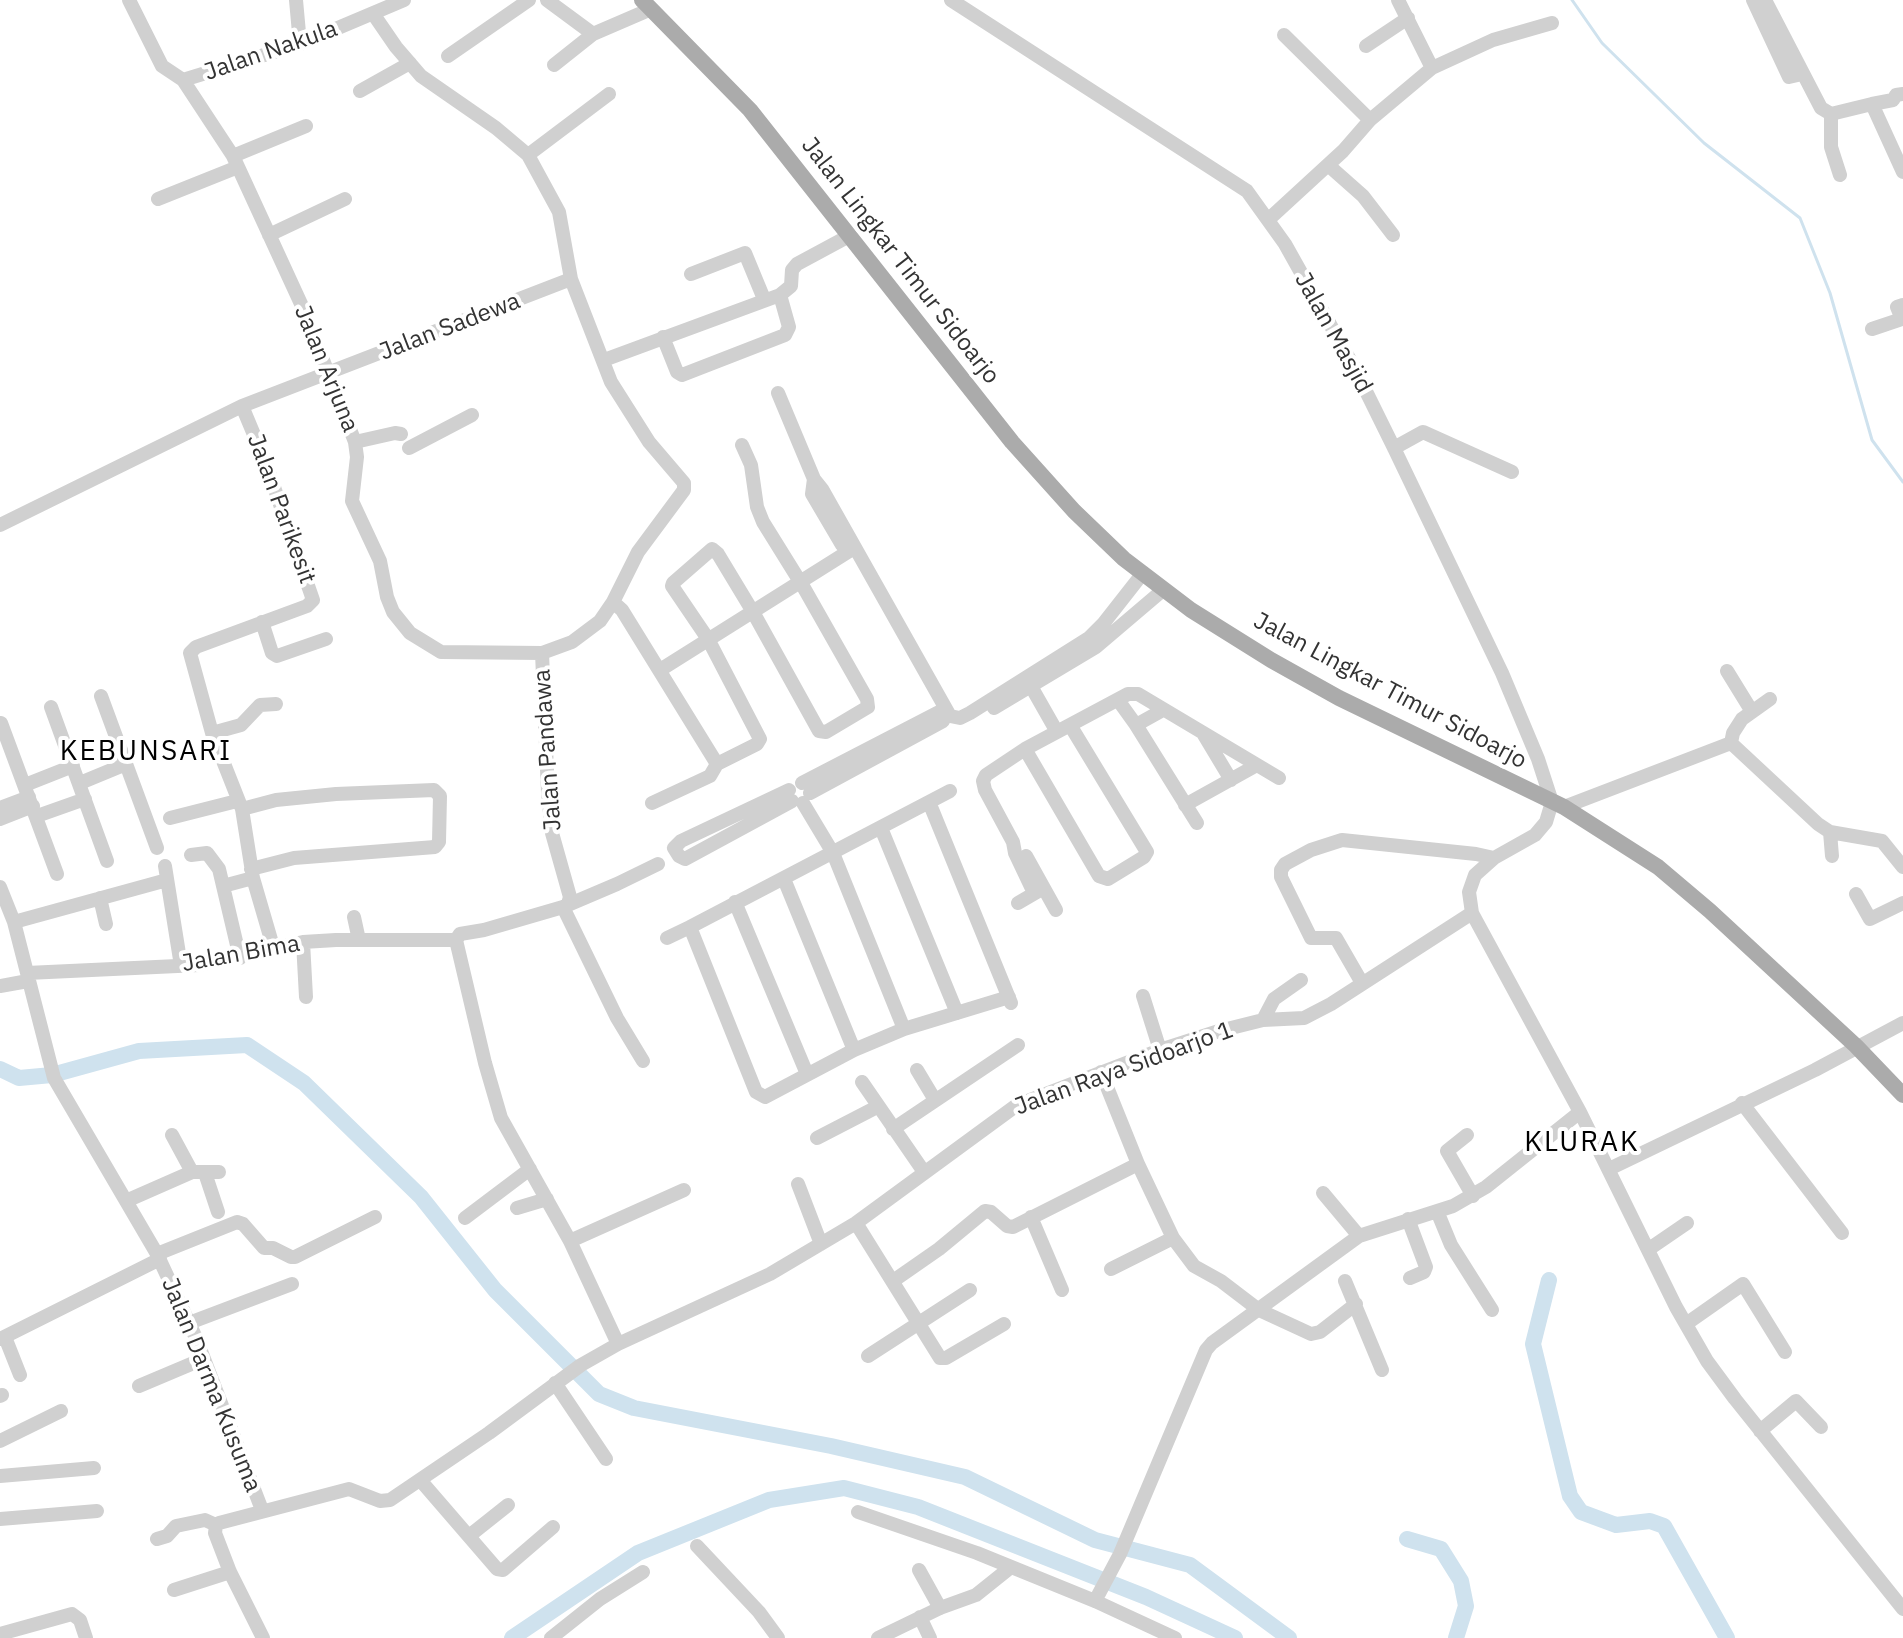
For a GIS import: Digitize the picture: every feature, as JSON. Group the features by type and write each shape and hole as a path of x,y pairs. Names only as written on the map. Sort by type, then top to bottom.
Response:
{"main road":[{"name":"Jalan Lingkar Timur Sidoarjo","path":"647,4 750,110 1012,442 1074,511 1124,559 1163,590 1271,660 1339,698 1558,804 1669,876 1856,1046 1903,1095"}],"street":[{"name":"Jalan Arjuna","path":"129,0 162,66 183,80 236,161 302,306 355,442 357,457 352,501 380,561 390,605 403,626 426,645 452,654 542,653"},
{"path":"296,0 300,44"},
{"name":"Jalan Nakula","path":"183,80 300,44 404,0"},
{"path":"448,56 529,0"},
{"path":"547,0 593,34"},
{"name":"Jalan Masjid","path":"951,0 1247,191 1269,219 1355,369 1502,673 1558,804"},
{"path":"1398,0 1432,68"},
{"path":"1753,0 1789,77 1797,76"},
{"path":"1765,0 1797,76 1821,108 1831,114 1875,112 1900,99"},
{"path":"554,65 593,34 647,4"},
{"name":"Jalan Pandawa","path":"374,15 410,63 433,86 496,128 528,155 559,212 571,279 611,382 635,423 682,477 685,486 638,552 600,621 582,636 542,653 548,793 552,833 570,897 566,905 617,1018 643,1061"},
{"path":"1366,46 1408,18"},
{"path":"1269,219 1343,151 1370,120 1432,68 1493,40 1552,23"},
{"path":"1284,35 1370,120"},
{"path":"360,91 410,63"},
{"path":"528,155 609,94"},
{"path":"1875,112 1903,172"},
{"path":"1831,114 1831,147 1840,175"},
{"path":"158,199 306,126"},
{"path":"1328,165 1363,196 1393,235"},
{"path":"269,235 345,199"},
{"path":"604,360 780,295 791,286 792,270 797,264 849,236"},
{"path":"691,274 745,253 764,299"},
{"name":"Jalan Sadewa","path":"0,525 242,406 571,279"},
{"path":"663,337 677,372 682,375 785,335 789,327 780,295"},
{"path":"1872,329 1902,319 1897,307 1903,305"},
{"path":"778,393 814,479 812,494 840,532 952,727 960,727 1108,629 1130,621 1163,590"},
{"name":"Jalan Parikesit","path":"242,406 313,597 307,606 196,647 190,653 212,733 240,805 252,873 274,950"},
{"path":"409,448 472,415"},
{"path":"1394,448 1419,433 1428,433 1512,472"},
{"path":"355,442 401,434"},
{"path":"652,803 710,776 717,764 757,744 760,739 708,639 671,585 710,550 716,550 819,731 826,732 866,709 868,704 760,514 751,465 742,445"},
{"path":"660,670 852,555"},
{"path":"1108,629 1116,608 1143,573"},
{"path":"613,602 622,610 717,764"},
{"path":"1116,608 1130,621"},
{"path":"262,622 272,653 277,656 326,639"},
{"path":"1727,671 1751,710"},
{"path":"1025,685 1147,852 1144,857 1108,879 1099,876 1025,749"},
{"path":"1056,910 1039,891 1015,853 1013,842 983,781 986,775 1025,749 1135,693 1279,778"},
{"path":"101,696 157,848"},
{"path":"1770,699 1751,710 1734,734 1558,804 1535,835 1479,870 1472,881 1469,899 1472,913 1580,1112 1686,1324 1722,1383 1903,1609"},
{"path":"1118,700 1197,823"},
{"path":"212,733 241,725 260,705 276,704"},
{"path":"51,707 107,861"},
{"path":"1136,725 1163,710"},
{"path":"799,794 699,833 676,844 675,850 685,859 944,715"},
{"path":"1,723 57,874"},
{"path":"1203,733 1231,780"},
{"path":"1734,734 1806,813 1830,832 1882,841 1903,867"},
{"path":"80,783 126,764"},
{"path":"1185,805 1257,765"},
{"path":"0,819 31,801 73,766"},
{"path":"170,818 240,805 336,794 434,790 440,796 439,842 435,847 294,858 223,886"},
{"path":"667,938 950,791"},
{"path":"799,794 833,853 904,1029"},
{"path":"0,808 31,801 85,799"},
{"path":"690,927 758,1094 765,1097 854,1050 904,1029 1010,1000 929,802"},
{"path":"881,828 957,1013"},
{"path":"1830,832 1832,856"},
{"path":"699,833 706,847"},
{"path":"1362,983 1336,938 1311,938 1281,877 1285,864 1311,850 1342,840 1494,858"},
{"path":"191,855 207,853 219,869 240,958"},
{"path":"618,1344 570,1241 510,1137 496,1103 456,940 460,934 484,930 566,905 658,864"},
{"path":"14,922 100,898 166,873 181,966"},
{"path":"784,879 854,1050"},
{"name":"Jalan Darma Kusuma","path":"0,887 14,922 52,1073 158,1257 199,1347 262,1510 349,1489 386,1501 421,1481 561,1378 618,1344"},
{"path":"1018,903 1039,891"},
{"path":"1856,894 1870,919 1903,903"},
{"path":"100,898 106,924"},
{"path":"735,902 807,1074"},
{"name":"Jalan Raya Sidoarjo 1","path":"618,1344 736,1291 821,1244 856,1223 1017,1105 1160,1050 1263,1020 1304,1018 1472,913"},
{"path":"354,917 359,940"},
{"name":"Jalan Bima","path":"0,986 27,977 104,967 181,966 240,958 303,942 456,940"},
{"path":"303,942 306,997"},
{"path":"1263,1020 1274,999 1301,980"},
{"path":"1143,996 1160,1050"},
{"path":"1609,1169 1815,1070 1903,1023"},
{"path":"893,1129 1018,1045"},
{"path":"917,1070 935,1100"},
{"path":"1101,1072 1138,1164 1173,1238 1194,1266 1221,1281 1259,1310 1314,1334 1356,1304"},
{"path":"862,1082 924,1172"},
{"path":"1742,1103 1842,1233"},
{"path":"817,1138 877,1107"},
{"path":"1097,1598 1126,1539 1208,1347 1359,1236 1473,1196 1580,1112"},
{"path":"172,1135 205,1172 218,1212"},
{"path":"1467,1135 1447,1151 1473,1196"},
{"path":"893,1281 985,1211 991,1212 1009,1227 1138,1164"},
{"path":"465,1218 530,1169"},
{"path":"126,1201 205,1172"},
{"path":"798,1184 821,1244"},
{"path":"570,1241 684,1190"},
{"path":"1323,1193 1359,1236"},
{"path":"517,1208 547,1199"},
{"path":"1437,1211 1451,1245 1492,1310"},
{"path":"20,1375 2,1338 158,1257 237,1222 243,1224 264,1248 273,1248 295,1257 375,1217"},
{"path":"1031,1217 1062,1290"},
{"path":"1408,1219 1426,1267 1424,1272 1410,1278"},
{"path":"856,1223 942,1359 1004,1324"},
{"path":"1649,1249 1687,1223"},
{"path":"1111,1269 1173,1238"},
{"path":"1345,1281 1382,1370"},
{"path":"189,1323 292,1284"},
{"path":"1686,1324 1742,1284 1785,1352"},
{"path":"868,1356 970,1290"},
{"path":"139,1386 199,1347"},
{"path":"561,1378 606,1459"},
{"path":"1760,1431 1795,1401 1821,1427"},
{"path":"0,1441 61,1411"},
{"path":"0,1476 94,1468"},
{"path":"421,1481 497,1569 503,1570 553,1527"},
{"path":"469,1536 508,1505"},
{"path":"262,1510 221,1521 216,1525 215,1533 230,1572 263,1638"},
{"path":"0,1519 97,1511"},
{"path":"858,1512 1097,1598 1175,1638"},
{"path":"157,1539 167,1536 175,1526 205,1520 216,1525"},
{"path":"697,1546 759,1612 778,1638"},
{"path":"878,1638 940,1608 976,1595 1011,1567"},
{"path":"919,1570 940,1608"},
{"path":"174,1590 230,1572"},
{"path":"551,1638 600,1599 643,1572"},
{"path":"0,1634 28,1632 75,1615 86,1638"},
{"path":"920,1617 930,1638"}],"waterway":[{"path":"1572,0 1602,43 1704,143 1800,218 1830,293 1872,440 1903,482"},
{"path":"0,1069 19,1078 52,1075 139,1051 247,1045 304,1083 421,1197 495,1290 599,1394 634,1408 831,1446 965,1477 1095,1540 1190,1565 1289,1638"},
{"path":"1549,1280 1533,1344 1570,1496 1581,1512 1616,1525 1650,1521 1664,1526 1727,1638"},
{"path":"512,1638 638,1553 769,1500 844,1488 918,1507 1146,1597 1235,1638"},
{"path":"1407,1539 1441,1549 1461,1581 1466,1606 1456,1638"}],"district":[{"name":"KEBUNSARI","path":"146,752"},
{"name":"KLURAK","path":"1582,1143"}]}
